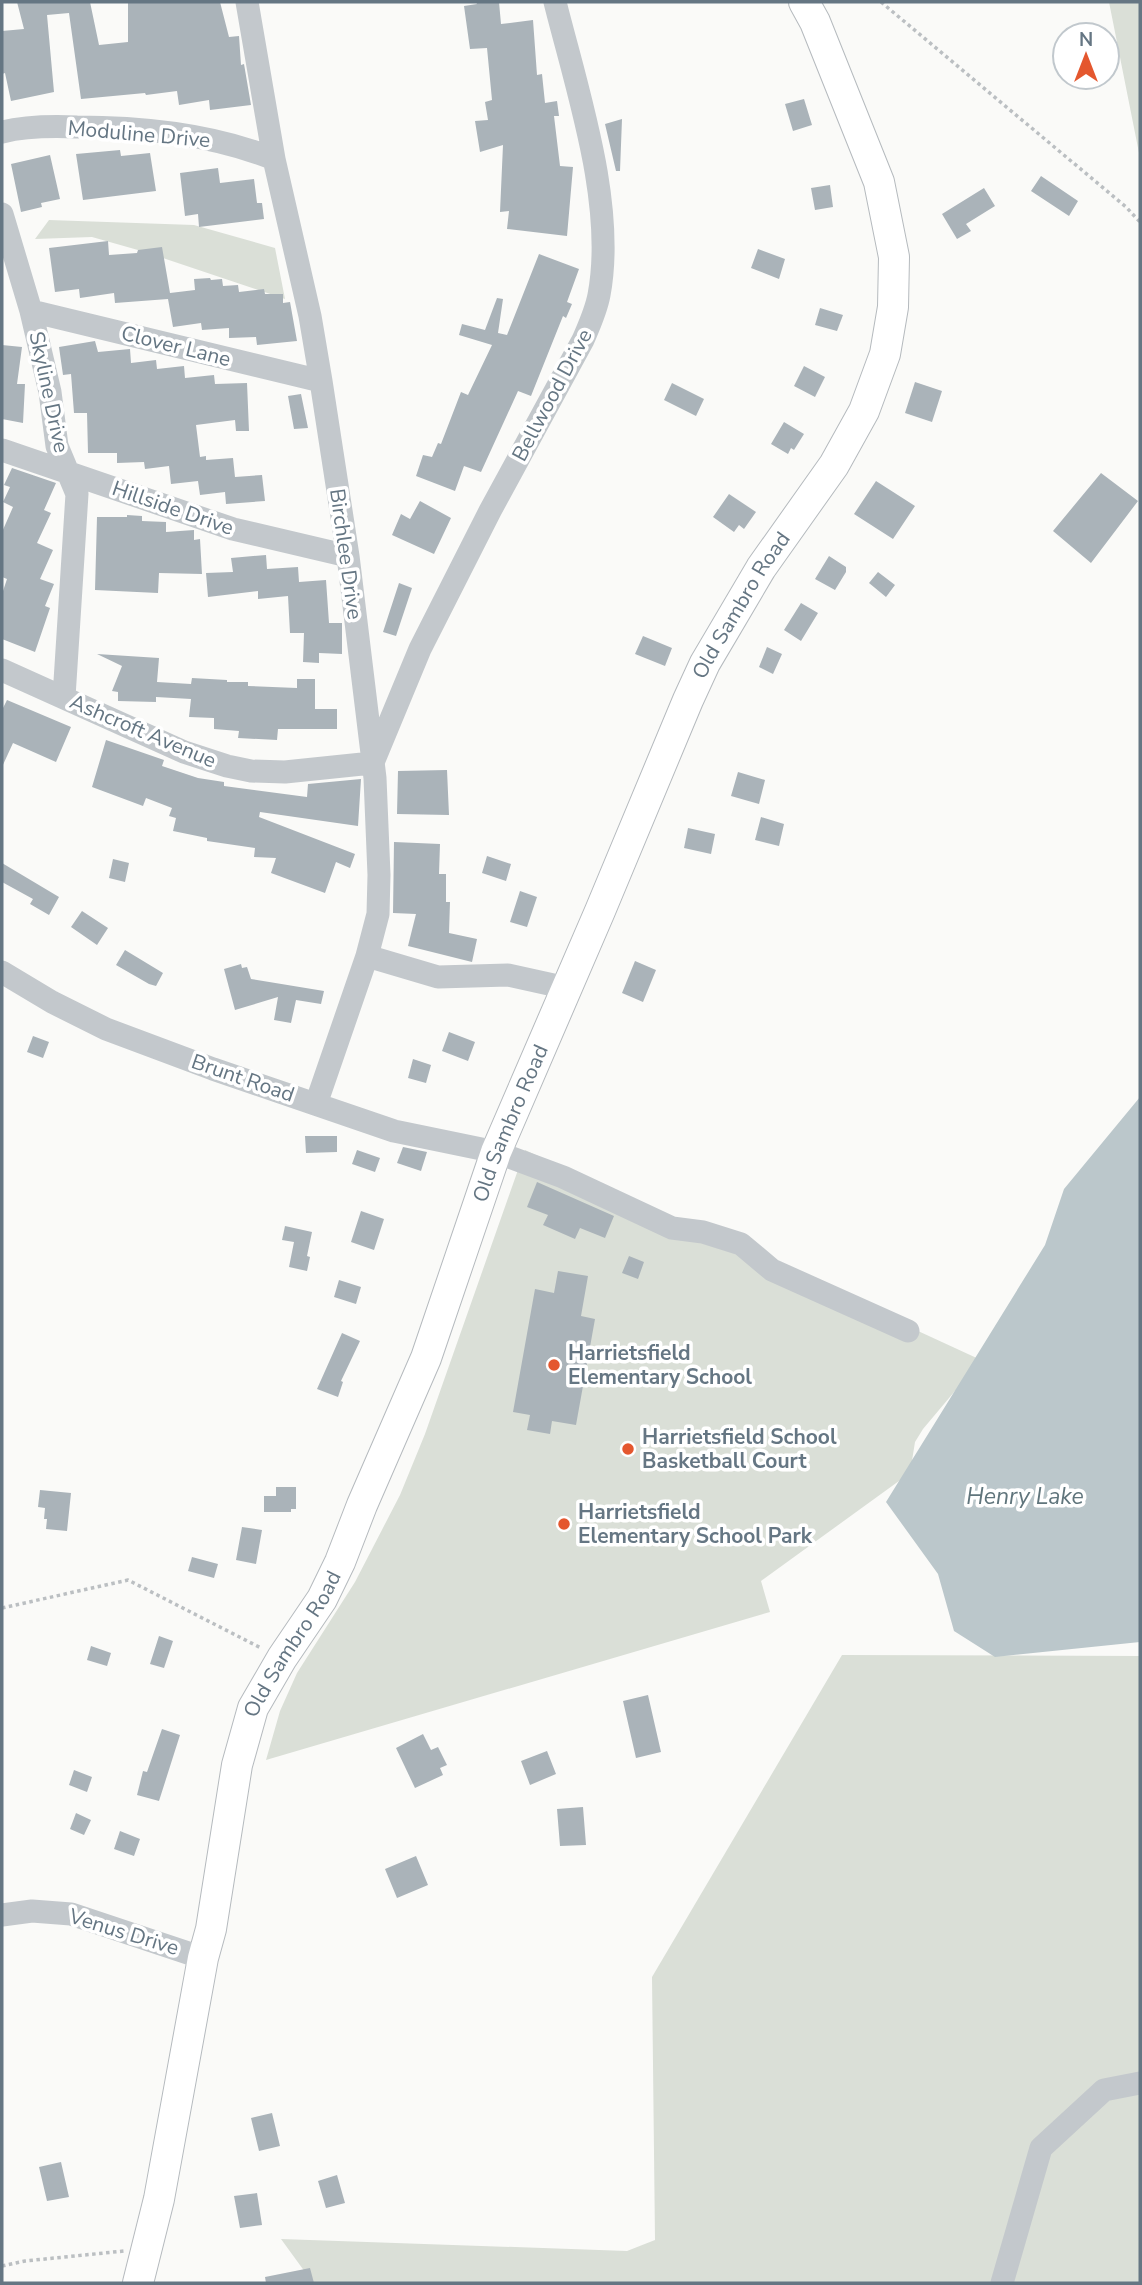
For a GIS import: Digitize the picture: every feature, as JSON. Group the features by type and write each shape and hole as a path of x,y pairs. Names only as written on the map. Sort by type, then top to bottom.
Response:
{"main road":[{"name":"Old Sambro Road","path":"138,2283 159,2199 203,1958 211,1929 242,1744 253,1708 282,1658 322,1599 340,1562 426,1358 496,1152 705,663 761,568 834,465 864,411 885,354 893,307 894,257 879,182 816,22 804,2"}],"street":[{"name":"Birchlee Drive","path":"247,2 274,159 310,316 321,381 348,556 372,763 378,914 367,956 316,1104"},
{"name":"Bellwood Drive","path":"372,763 420,649 490,511 583,340 593,319 599,296 602,272 599,192 592,150 555,2"},
{"name":"Moduline Drive","path":"2,132 52,126 134,129 220,141 274,159"},
{"name":"Skyline Drive","path":"2,214 31,311 50,392 57,446 77,494 64,697"},
{"name":"Clover Lane","path":"31,311 321,381"},
{"name":"Hillside Drive","path":"2,450 233,529 348,556"},
{"name":"Ashcroft Avenue","path":"2,670 184,752 210,761 251,771 285,772 372,763"},
{"path":"367,956 438,976 508,975 567,988"},
{"name":"Brunt Road","path":"2,972 52,1002 106,1029 394,1131 496,1152 563,1177 672,1228 703,1232 741,1244 772,1270 908,1331"},
{"name":"Venus Drive","path":"2,1915 32,1911 71,1914 203,1958"},
{"path":"1002,2283 1041,2148 1104,2090 1140,2083"}],"path":[{"path":"881,2 1140,222"},
{"path":"2,1608 128,1580 282,1658"},
{"path":"2,2266 25,2260 145,2249"}],"shaded area":[{"path":"1109,2 1140,2 1140,158 1121,62 1121,21 1113,21"},
{"path":"49,220 194,225 275,248 285,299 92,237 35,239"},
{"name":"Harrietsfield Elementary School Park","path":"525,1150 981,1360 923,1429 915,1442 910,1473 761,1581 770,1612 266,1760 280,1711 297,1673 355,1582 400,1495 425,1434"},
{"path":"842,1655 1140,1656 1140,2283 313,2283 281,2239 627,2251 655,2240 652,1977"}],"water":[{"name":"Henry Lake","path":"1140,1097 1140,1642 995,1657 954,1631 938,1574 886,1502 1045,1245 1064,1189"}],"building":[{"path":"17,2 90,2 99,45 128,42 128,2 220,2 229,37 239,36 241,65 244,64 251,105 210,110 209,100 179,105 177,91 81,99 69,13 47,15 54,92 11,101 5,73 2,74 2,31 24,29"},
{"path":"476,2 499,2 501,24 533,20 537,75 542,74 545,103 557,101 559,116 554,116 560,166 573,167 567,236 507,229 509,211 500,212 503,145 480,152 475,121 488,120 485,102 492,100 487,48 470,49 464,6 477,4"},
{"path":"804,99 812,125 793,131 785,104"},
{"path":"622,119 620,171 616,171 605,124"},
{"path":"120,150 121,156 150,153 156,191 83,200 76,154"},
{"path":"50,155 60,199 41,203 42,207 21,212 11,164"},
{"path":"218,168 220,183 254,179 257,203 262,203 264,219 199,227 198,214 185,216 180,173"},
{"path":"1041,176 1078,201 1069,216 1031,191"},
{"path":"830,185 833,207 815,210 811,188"},
{"path":"984,188 995,206 966,224 971,231 957,239 942,214"},
{"path":"108,241 109,255 137,253 138,250 162,247 170,293 195,290 194,279 210,278 222,279 223,286 238,285 239,292 264,289 265,294 283,294 283,303 290,302 297,341 257,345 256,337 229,338 229,328 202,330 201,323 173,327 168,299 115,303 114,293 80,298 79,289 55,292 49,248"},
{"path":"758,249 785,259 779,279 751,268"},
{"path":"539,254 579,269 567,302 572,304 566,318 563,316 531,396 518,391 481,472 464,466 455,491 416,476 423,455 432,457 438,443 441,444 461,392 468,395 492,345 459,335 462,324 485,330 497,298 503,299 498,333 507,335"},
{"path":"820,308 843,315 837,331 815,325"},
{"path":"95,341 98,352 130,349 131,363 156,360 157,369 184,366 185,378 214,375 215,384 247,383 249,431 236,431 235,420 196,425 200,457 206,456 206,460 233,458 235,477 262,475 265,501 226,504 225,492 200,495 198,481 171,484 169,466 145,469 144,462 117,463 117,453 88,453 87,413 74,413 71,374 63,375 59,347"},
{"path":"2,345 22,347 17,384 25,384 23,423 2,419"},
{"path":"804,366 825,377 815,397 794,386"},
{"path":"915,382 942,391 932,422 905,413"},
{"path":"672,383 704,399 696,416 664,400"},
{"path":"301,394 308,428 294,429 288,396"},
{"path":"784,422 804,434 794,450 791,448 788,454 771,444"},
{"path":"12,468 56,483 44,510 51,513 37,543 53,550 40,579 54,584 45,606 50,608 35,652 2,639 2,594 7,579 2,577 2,532 13,507 3,502 10,487 4,485"},
{"path":"1101,473 1138,501 1091,563 1053,531"},
{"path":"876,481 915,506 893,539 854,514"},
{"path":"729,494 756,512 744,529 739,525 734,532 713,517"},
{"path":"420,501 451,518 434,554 392,535 401,514 410,519"},
{"path":"142,516 142,521 166,522 166,532 194,530 194,540 200,539 202,574 159,573 158,593 95,590 97,517"},
{"path":"266,555 267,569 298,567 299,582 326,580 329,623 342,623 342,654 319,653 319,663 303,662 304,633 290,633 288,596 258,599 258,591 208,597 206,573 233,572 231,558"},
{"path":"829,556 846,567 846,572 835,590 815,579"},
{"path":"878,572 895,585 886,597 869,583"},
{"path":"399,583 412,588 396,636 383,632"},
{"path":"801,603 818,613 801,641 784,630"},
{"path":"643,636 672,648 665,666 635,654"},
{"path":"767,647 782,654 773,674 759,667"},
{"path":"97,654 159,658 157,682 191,684 192,678 248,682 248,686 297,688 297,679 315,679 315,709 337,709 337,729 278,729 277,740 238,738 239,731 214,729 214,718 189,717 191,699 156,697 156,702 118,701 118,692 112,691 122,666"},
{"path":"7,700 71,727 56,762 13,743 2,767 2,710"},
{"path":"106,740 164,760 162,766 198,778 224,782 224,786 307,797 308,784 361,779 358,826 260,812 259,817 355,854 350,868 336,862 325,893 271,873 276,858 254,857 255,848 207,841 207,838 173,831 176,818 169,816 172,808 146,798 143,806 92,787"},
{"path":"447,770 449,815 397,814 398,771"},
{"path":"738,772 765,780 759,804 731,796"},
{"path":"761,817 784,824 779,846 755,840"},
{"path":"688,828 715,834 711,854 684,848"},
{"path":"394,842 440,844 439,874 446,874 446,902 450,902 449,933 477,939 472,962 408,946 416,914 393,913"},
{"path":"487,856 511,864 506,881 482,873"},
{"path":"113,859 129,863 125,882 109,878"},
{"path":"2,863 59,897 49,915 30,904 33,899 2,882"},
{"path":"520,891 537,897 527,927 510,922"},
{"path":"82,911 108,928 97,945 71,927"},
{"path":"125,950 163,973 156,986 116,965"},
{"path":"635,961 656,970 643,1002 622,993"},
{"path":"241,964 242,968 247,967 251,979 324,991 321,1004 296,1000 291,1023 274,1020 278,997 235,1010 224,969"},
{"path":"449,1032 475,1042 468,1061 442,1051"},
{"path":"33,1036 49,1042 43,1058 27,1052"},
{"path":"413,1059 431,1065 426,1083 408,1078"},
{"path":"305,1136 337,1136 337,1152 306,1153"},
{"path":"403,1147 427,1152 421,1171 397,1163"},
{"path":"357,1150 380,1158 375,1172 352,1164"},
{"path":"537,1182 614,1216 605,1238 580,1228 575,1239 543,1225 548,1215 527,1207"},
{"path":"361,1211 384,1219 374,1250 351,1242"},
{"path":"285,1226 312,1232 307,1271 289,1267 294,1242 282,1240"},
{"path":"629,1256 644,1262 638,1279 622,1273"},
{"name":"Harrietsfield Elementary School","path":"558,1271 588,1276 581,1316 595,1319 576,1425 552,1421 550,1434 527,1430 530,1415 513,1412 535,1289 554,1293"},
{"path":"339,1280 361,1287 356,1304 334,1297"},
{"path":"342,1333 360,1341 341,1381 343,1382 338,1397 317,1389"},
{"path":"276,1487 296,1487 296,1509 291,1509 291,1512 264,1512 264,1496 276,1496"},
{"path":"40,1490 71,1493 67,1531 46,1529 45,1508 38,1507"},
{"path":"242,1527 262,1530 256,1564 236,1560"},
{"path":"192,1557 218,1564 214,1578 188,1571"},
{"path":"159,1636 173,1641 164,1668 150,1664"},
{"path":"91,1646 111,1653 107,1666 87,1660"},
{"path":"648,1695 661,1752 636,1758 623,1701"},
{"path":"162,1729 180,1735 159,1801 137,1795 143,1771 147,1772"},
{"path":"423,1734 431,1750 438,1747 447,1765 440,1768 443,1775 415,1788 396,1748"},
{"path":"547,1751 556,1774 530,1785 521,1761"},
{"path":"74,1770 92,1777 87,1792 69,1785"},
{"path":"583,1807 586,1845 560,1846 557,1809"},
{"path":"76,1813 91,1820 84,1835 70,1829"},
{"path":"120,1831 140,1839 134,1856 114,1849"},
{"path":"416,1856 428,1885 397,1898 385,1869"},
{"path":"272,2113 280,2146 259,2151 251,2118"},
{"path":"61,2162 69,2197 47,2201 39,2167"},
{"path":"337,2175 345,2203 326,2208 318,2181"},
{"path":"257,2193 262,2225 240,2228 234,2196"},
{"path":"310,2268 314,2283 266,2283 265,2277"}],"place":[{"name":"Harrietsfield Elementary School","path":"554,1365"},
{"name":"Harrietsfield School Basketball Court","path":"628,1449"},
{"name":"Harrietsfield Elementary School Park","path":"564,1524"}]}
